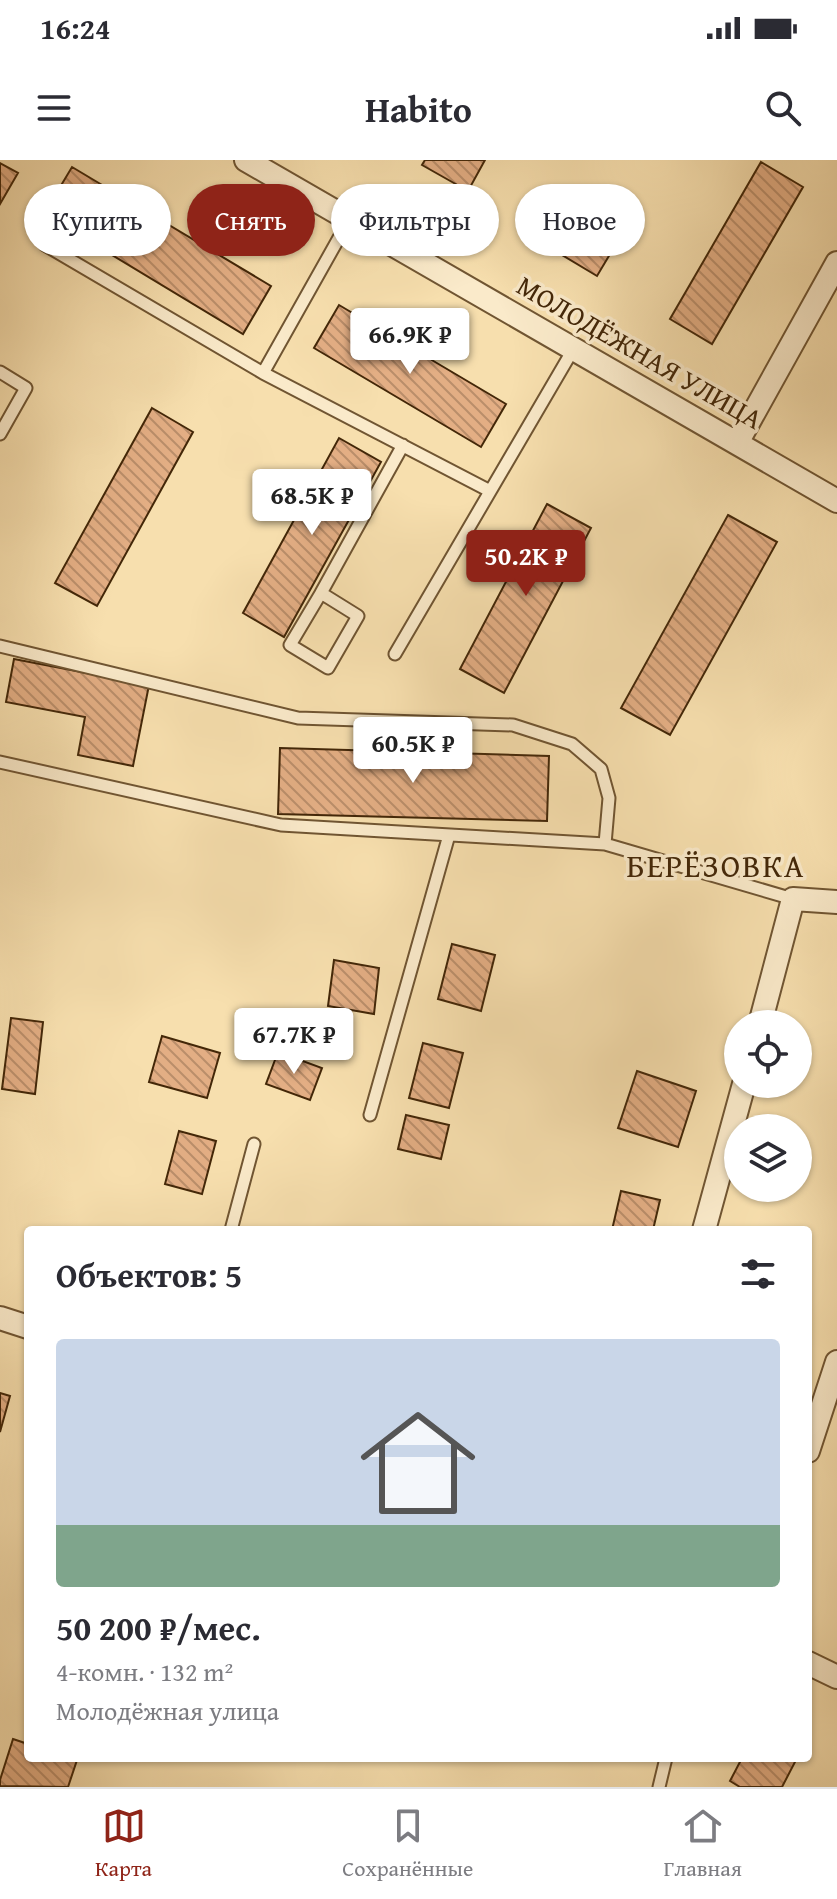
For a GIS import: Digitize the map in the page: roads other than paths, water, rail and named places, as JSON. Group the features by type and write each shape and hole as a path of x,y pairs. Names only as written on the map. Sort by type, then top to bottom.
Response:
{"street":[{"name":"МОЛОДЁЖНАЯ УЛИЦА","path":"246,160 331,210"},
{"name":"МОЛОДЁЖНАЯ УЛИЦА","path":"412,256 837,501"},
{"path":"737,443 837,263"},
{"path":"764,1010 793,899 837,902"},
{"path":"705,1226 740,1098"},
{"path":"0,1318 24,1326"},
{"path":"812,1439 837,1362"},
{"path":"812,1665 837,1677"}],"lane":[{"path":"263,373 331,252"},
{"path":"64,256 263,373 490,491"},
{"path":"395,654 574,348"},
{"path":"0,372 26,388 0,434"},
{"path":"321,593 358,616 328,668 290,645 403,445"},
{"path":"0,646 298,718 513,725 572,744 601,769 609,798 605,844"},
{"path":"0,762 281,825 605,844 793,899"},
{"path":"370,1115 449,835"},
{"path":"232,1226 254,1144"},
{"path":"659,1787 665,1762"}],"district":[{"name":"БЕРЁЗОВКА","path":"716,866"}]}
